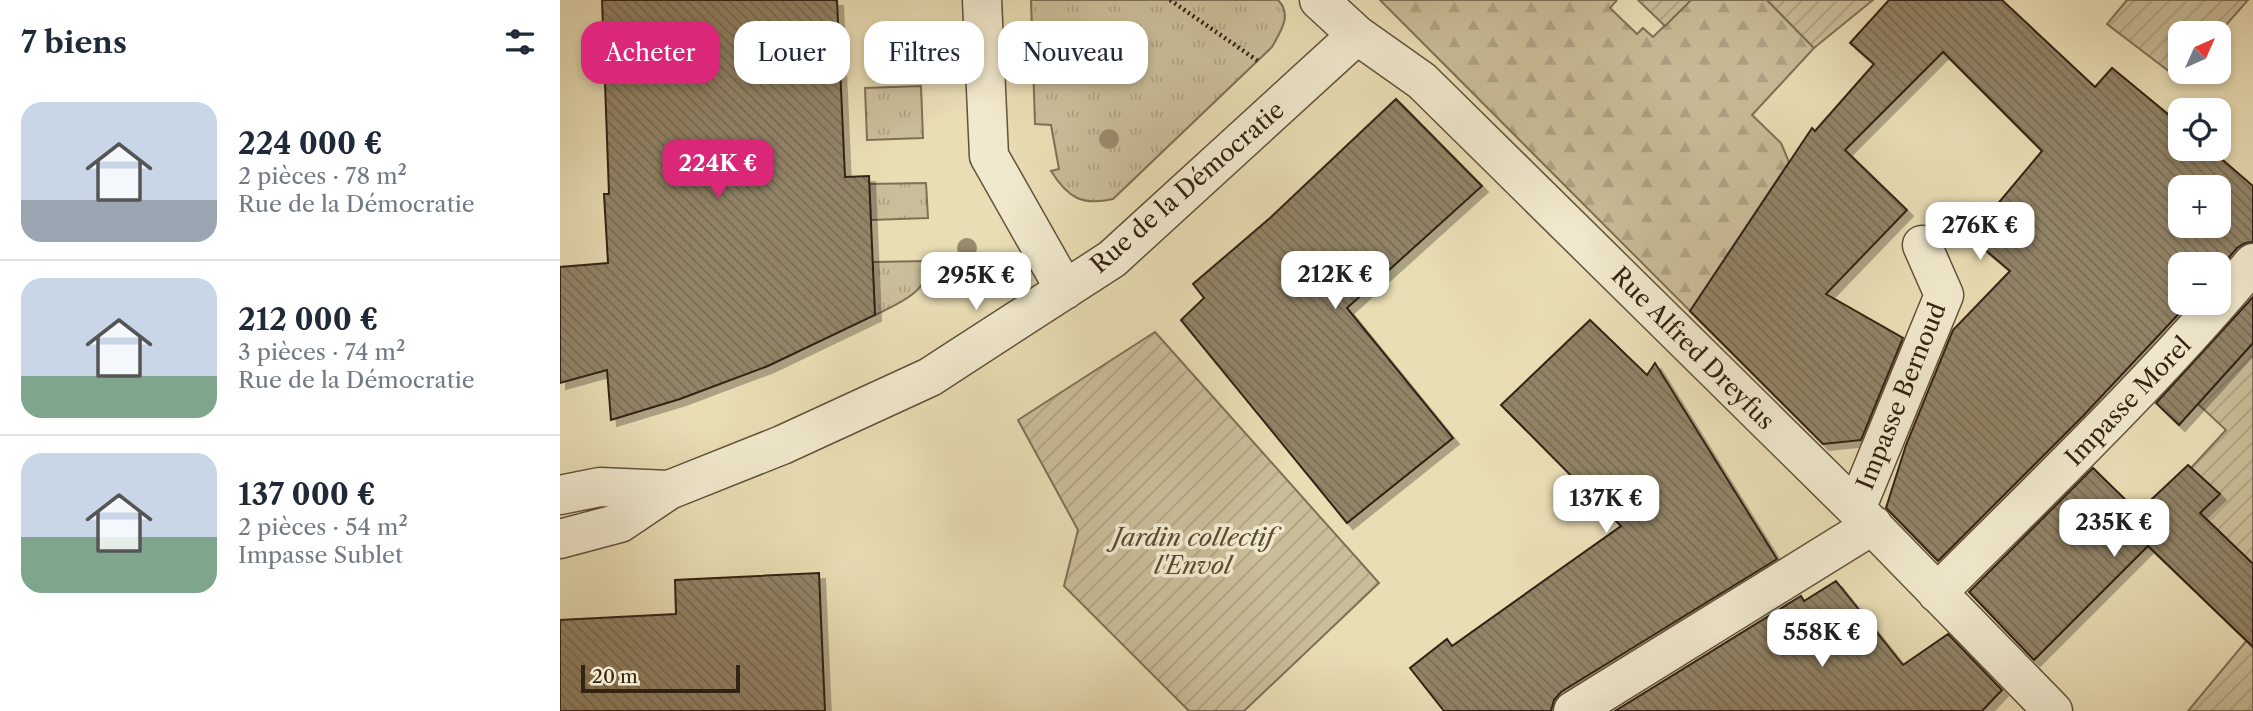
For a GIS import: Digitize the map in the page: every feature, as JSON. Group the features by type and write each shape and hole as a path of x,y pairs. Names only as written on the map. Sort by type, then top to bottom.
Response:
{"street":[{"path":"982,0 989,156 1065,290"},
{"name":"Rue Alfred Dreyfus","path":"1319,0 1357,35 1422,81 1864,517 2053,711"},
{"name":"Rue de la Démocratie","path":"560,539 620,523 669,490 782,445 930,377 1112,259 1357,35"},
{"name":"Impasse Bernoud","path":"1864,517 1944,295 1922,245"},
{"name":"Impasse Morel","path":"1937,593 2112,419 2208,317 2253,263"},
{"name":"Rue de la Démocratie","path":"560,495 600,487 669,490"},
{"path":"1573,711 1864,517"}],"path":[{"path":"1170,0 1263,65 1292,95"}],"green space":[{"path":"1031,0 1278,0 1285,12 1281,29 1272,47 1113,199 1102,201 1084,200 1070,194 1051,171 1059,169 1051,125 1035,124 1034,84 1148,84 1148,21 1032,21"},
{"path":"1380,0 1617,0 1610,8 1637,34 1643,28 1653,37 1691,0 1767,0 1814,48 1752,115 1781,143 1789,162 1690,311"},
{"path":"1638,0 1691,0 1665,26"},
{"path":"1767,0 1873,0 1814,48"},
{"path":"2127,0 2248,0 2230,21 2168,21 2168,71 2107,24"},
{"path":"921,86 923,138 867,140 865,88"},
{"path":"926,183 928,218 871,220 869,184"},
{"path":"929,261 928,272 918,289 903,301 875,315 872,262"},
{"name":"Jardin collectif l'Envol","path":"1155,332 1379,583 1244,711 1189,711 1064,586 1078,530 1018,420"},
{"path":"2253,343 2253,564 2200,513 2219,494 2191,468 2226,430 2198,404"},
{"path":"2247,640 2253,647 2253,711 2188,711"}],"building":[{"path":"602,0 837,0 838,21 734,21 734,84 841,84 845,177 869,176 875,315 768,366 680,399 611,420 607,370 560,383 560,267 608,263 604,194 609,194 605,84 720,84 720,21 603,21"},
{"path":"1889,0 2002,0 2095,87 2112,68 2168,114 2168,161 2224,161 2253,186 2253,242 2245,243 2231,255 2231,252 2168,252 2168,315 2178,315 2083,416 1938,561 1886,508 1906,445 1953,330 2010,271 1970,237 2042,151 1943,52 1845,150 1907,210 1826,294 1903,338 1861,440 1823,444 1690,311 1812,128 1815,131 1874,64 1850,43"},
{"path":"1396,99 1482,186 1347,308 1453,438 1347,523 1181,320 1204,298 1193,284 1270,218"},
{"path":"2253,297 2253,343 2179,425 2156,403"},
{"path":"1590,320 1647,375 1655,363 1777,559 1561,692 1554,700 1551,711 1444,711 1410,668 1447,639 1452,646 1621,526 1501,405"},
{"path":"2188,465 2220,494 2200,513 2253,564 2253,647 2148,546 2034,660 1969,592 2093,468 2138,512"},
{"path":"819,573 825,711 560,711 560,620 676,614 675,580"},
{"path":"1836,581 1903,665 1948,634 2002,690 1982,711 1615,711 1801,596 1804,601"}]}
